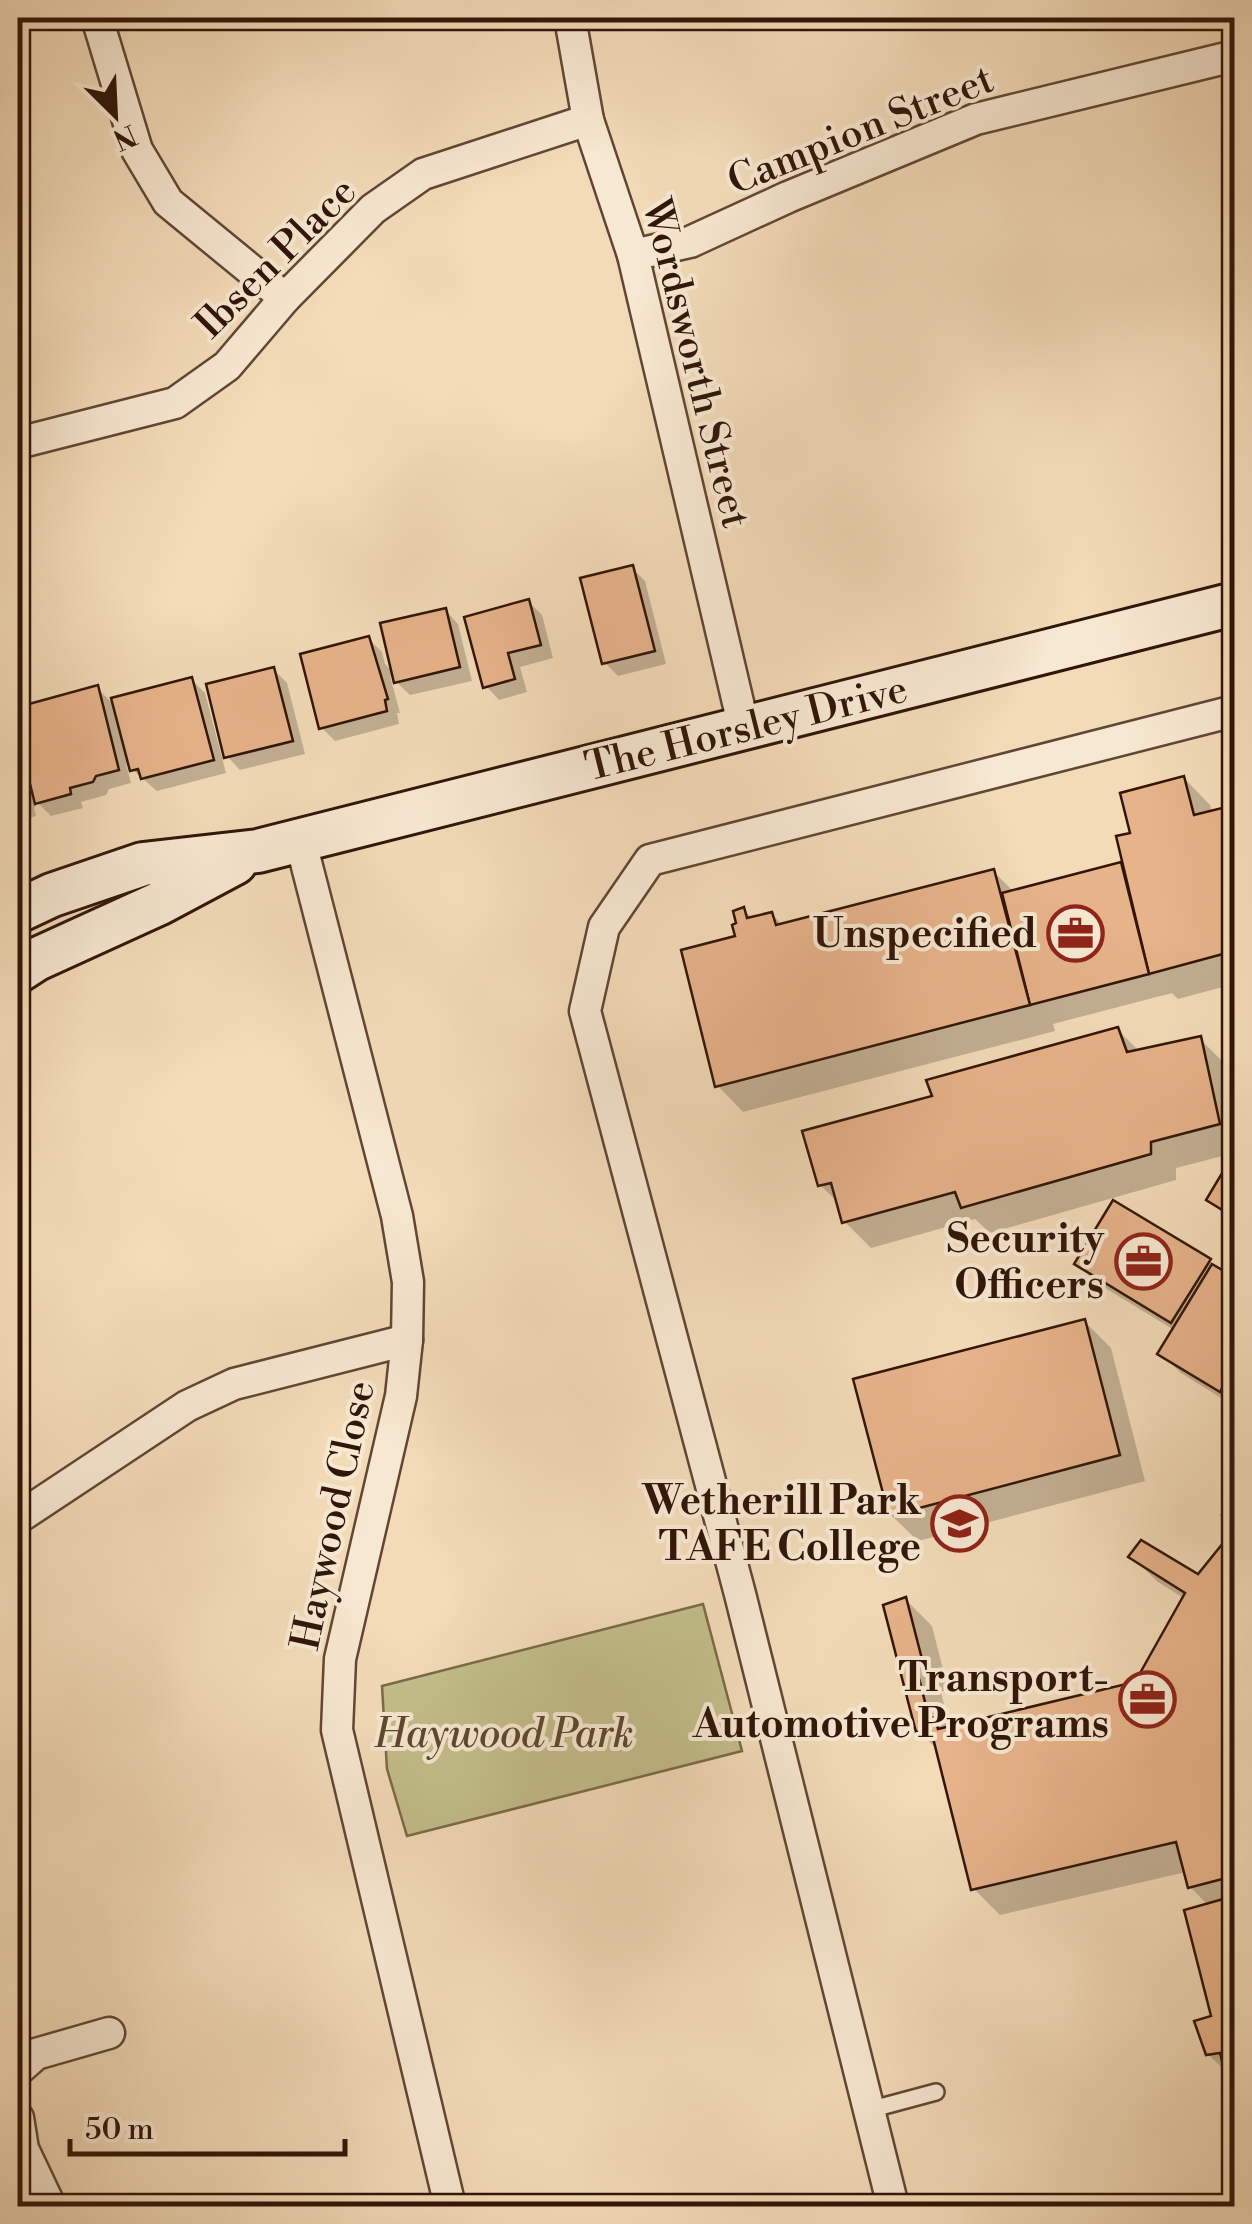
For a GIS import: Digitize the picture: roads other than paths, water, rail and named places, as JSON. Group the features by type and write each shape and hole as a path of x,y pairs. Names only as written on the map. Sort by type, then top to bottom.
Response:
{"main road":[{"name":"The Horsley Drive","path":"18,911 52,894 143,864 258,851 1234,604"},
{"name":"The Horsley Drive","path":"18,971 258,851"}],"street":[{"path":"97,18 137,150 168,202 285,298"},
{"name":"Wordsworth Street","path":"570,18 588,120 634,255 744,728"},
{"name":"Campion Street","path":"634,255 690,242 976,118 1234,56"},
{"name":"Ibsen Place","path":"18,443 175,403 227,366 285,298 372,209 422,174 588,120"},
{"path":"893,2206 740,1594 585,1010 604,927 650,860 1234,711"},
{"name":"Haywood Close","path":"300,839 397,1216 408,1282 401,1396 340,1659 336,1730 450,2206"},
{"path":"18,1518 188,1406 234,1384 406,1340"},
{"path":"18,2070 36,2054 108,2033"},
{"path":"18,2118 23,2149 50,2206"}],"lane":[{"path":"869,2110 936,2092"}],"place":[{"name":"Unspecified","path":"1076,933"},
{"name":"Security Officers","path":"1143,1261"},
{"name":"Wetherill Park TAFE College","path":"960,1523"},
{"name":"Transport- Automotive Programs","path":"1148,1700"}],"park label":[{"name":"Haywood Park","path":"504,1733"}]}
